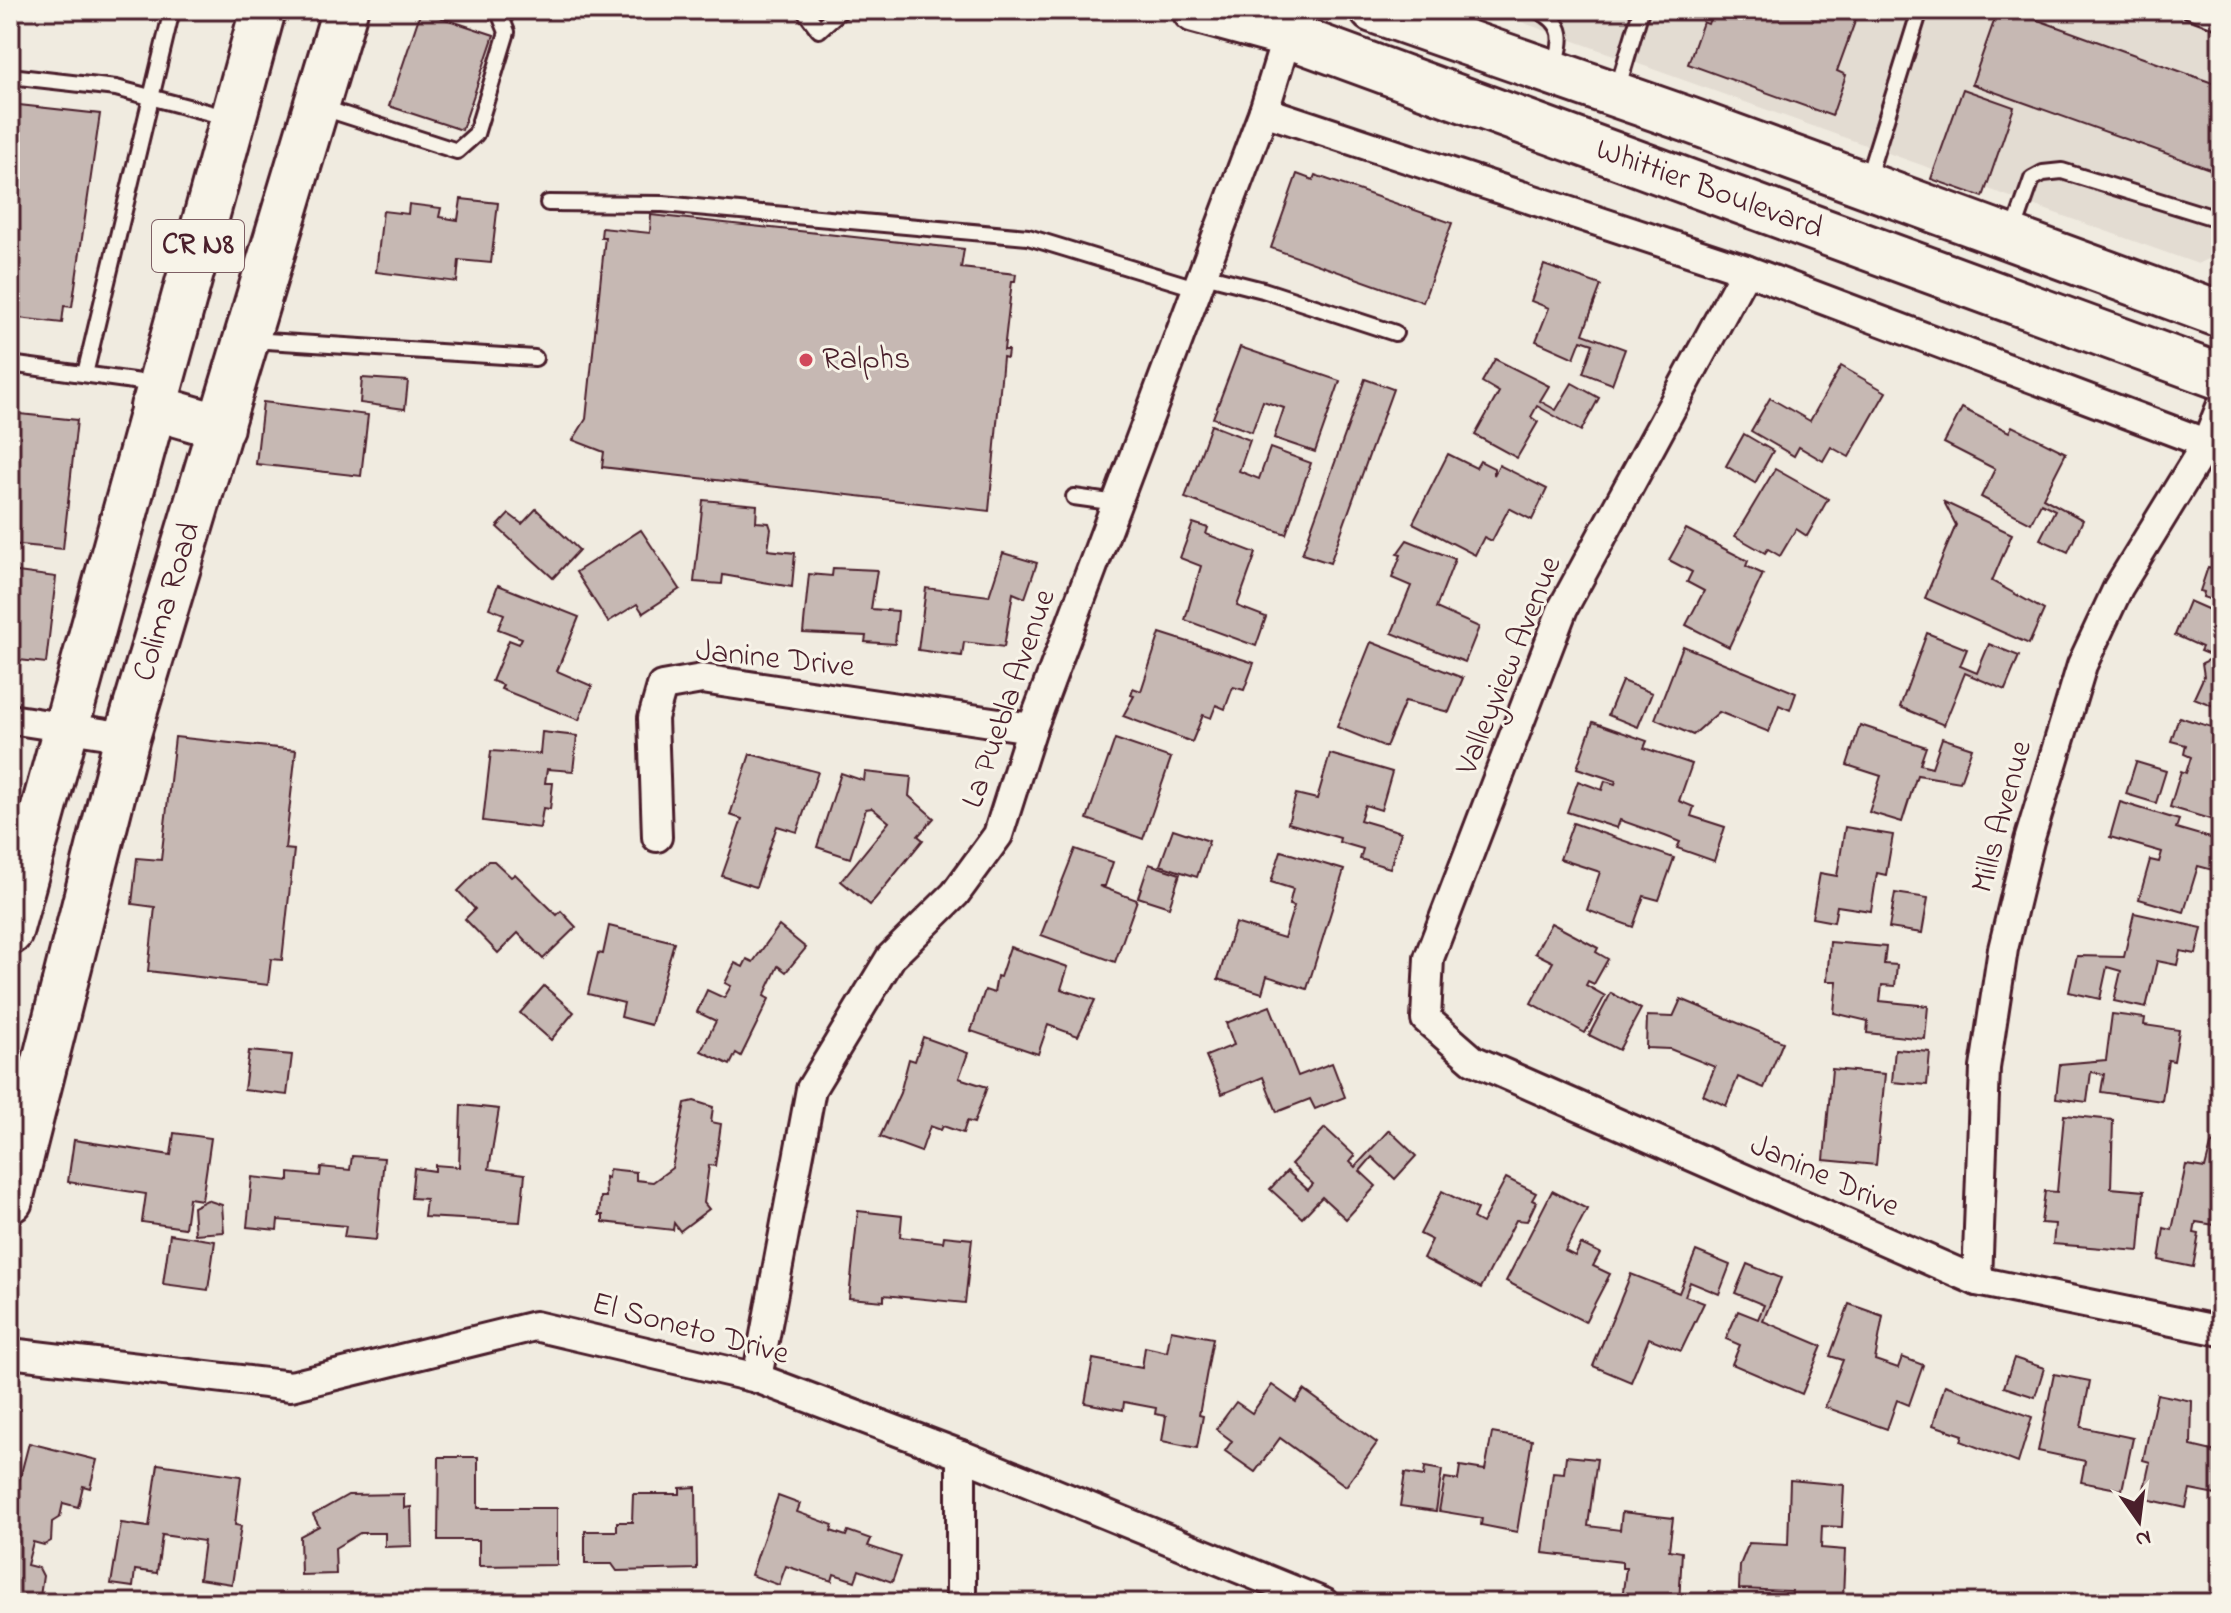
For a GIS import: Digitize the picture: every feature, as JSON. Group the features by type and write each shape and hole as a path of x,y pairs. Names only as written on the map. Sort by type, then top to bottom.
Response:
{"main road":[{"name":"Colima Road","path":"10,932 263,10"},
{"name":"Colima Road","path":"10,1200 127,737 345,10"},
{"name":"Whittier Boulevard","path":"1195,10 1291,22 2221,377"},
{"name":"Whittier Boulevard","path":"1373,10 1616,94 2221,315"},
{"path":"156,396 221,427"}],"street":[{"name":"La Puebla Avenue","path":"757,1378 811,1089 891,957 955,894 998,835 1032,728 1264,111 1291,22"},
{"name":"Whittier Boulevard","path":"1264,111 1746,270 2214,447"},
{"name":"Valleyview Avenue","path":"1426,1019 1429,958 1563,608 1746,270"},
{"name":"Mills Avenue","path":"1977,1281 1985,1068 2003,949 2029,841 2082,665 2118,588 2214,447 2221,407"},
{"name":"Janine Drive","path":"657,837 653,718 662,686 702,679 1032,728"},
{"path":"10,719 127,737"},
{"name":"Janine Drive","path":"1426,1019 1473,1060 1977,1281 2221,1331"},
{"name":"El Soneto Drive","path":"10,1353 291,1386 535,1326 757,1378 961,1455 1324,1603"},
{"path":"961,1455 961,1603"}],"lane":[{"path":"85,374 172,10"},
{"path":"317,106 457,151 476,134 507,32 498,10"},
{"path":"804,10 819,30 841,10"},
{"path":"1537,10 1554,18 1563,43 1552,72"},
{"path":"1616,94 1641,10"},
{"path":"1865,184 1920,10"},
{"path":"2189,10 2221,22"},
{"path":"10,76 116,88 233,119"},
{"path":"2012,238 2032,179 2043,173 2062,171 2221,220"},
{"path":"548,203 663,204 1028,237 1201,282 1263,290 1395,333"},
{"path":"247,340 535,358"},
{"path":"10,364 85,374 156,396"},
{"path":"1074,497 1117,503"}],"shaded area":[{"path":"1488,10 2164,10 2221,31 2221,253 2198,264"}],"building":[{"path":"1713,10 1841,10 1857,16 1837,71 1846,75 1832,116 1688,64 1703,22 1708,24"},
{"path":"1998,10 2010,10 2221,86 2221,173 1972,84"},
{"path":"421,11 494,35 462,130 389,106"},
{"path":"1963,89 2014,107 1983,197 1931,179"},
{"path":"10,104 100,114 72,307 64,306 62,323 10,317"},
{"path":"1297,174 1313,180 1315,175 1452,223 1423,302 1271,248"},
{"path":"461,199 498,203 491,263 459,260 457,282 376,272 383,211 408,214 409,204 441,208 439,217 458,220"},
{"path":"651,215 964,249 961,268 1016,274 1015,281 1012,281 1004,350 1008,350 1007,358 1003,357 989,511 602,467 604,452 573,440 586,419 605,237 601,237 602,228 650,233"},
{"path":"1544,265 1601,285 1583,334 1625,349 1612,384 1583,373 1593,344 1581,340 1574,358 1536,341 1549,308 1531,301"},
{"path":"1240,347 1340,381 1315,452 1274,438 1284,408 1263,401 1252,432 1213,418"},
{"path":"1495,359 1549,386 1540,401 1556,410 1572,383 1599,398 1581,431 1537,406 1531,417 1538,422 1517,458 1475,435 1499,392 1482,382"},
{"path":"1841,366 1886,392 1849,457 1831,447 1823,461 1799,447 1794,456 1751,431 1770,398 1810,421"},
{"path":"362,378 408,381 405,409 360,403"},
{"path":"1365,379 1393,389 1330,563 1302,554"},
{"path":"263,402 368,415 361,476 256,464"},
{"path":"1962,408 2009,432 2012,426 2066,453 2043,498 2083,520 2068,552 2040,539 2055,510 2041,503 2031,523 1981,497 1995,469 1944,443"},
{"path":"10,413 77,420 63,549 10,544"},
{"path":"1211,425 1250,440 1239,471 1259,479 1270,448 1311,463 1286,534 1185,498"},
{"path":"1744,434 1773,451 1755,483 1726,466"},
{"path":"1448,454 1476,468 1480,461 1494,468 1494,475 1499,465 1547,489 1532,520 1509,508 1492,541 1484,537 1475,555 1413,523"},
{"path":"1775,469 1828,499 1807,536 1796,529 1780,556 1768,549 1765,553 1735,536"},
{"path":"703,500 757,505 756,522 769,523 771,529 768,550 795,553 792,587 723,575 722,584 694,582"},
{"path":"1944,502 2012,534 1992,581 2044,610 2029,644 1925,598 1956,525"},
{"path":"536,509 579,550 553,578 497,527 509,514 522,524"},
{"path":"1193,523 1208,528 1206,534 1256,553 1237,606 1266,617 1256,646 1185,620 1201,566 1180,558"},
{"path":"1686,529 1748,561 1746,566 1763,574 1729,647 1686,625 1704,591 1687,582 1692,572 1669,560"},
{"path":"641,530 680,589 643,613 637,604 608,622 576,572"},
{"path":"1407,540 1455,559 1436,608 1479,627 1465,662 1392,633 1411,586 1392,578 1401,555 1397,554"},
{"path":"1003,553 1037,563 1025,598 1013,593 1004,647 964,642 962,656 918,650 926,588 989,596"},
{"path":"2214,564 2221,567 2221,603 2203,597 2204,592 2200,591 2208,567 2212,568"},
{"path":"833,568 877,570 871,609 898,611 895,644 865,642 866,636 803,633 809,574 832,576"},
{"path":"10,571 56,577 46,663 10,659"},
{"path":"498,585 579,617 557,671 592,686 579,720 501,689 503,685 492,681 509,640 519,644 522,638 498,629 504,614 489,608"},
{"path":"2189,601 2221,615 2221,709 2194,698 2204,676 2202,663 2215,657 2200,651 2202,647 2175,635"},
{"path":"1160,633 1254,663 1244,690 1233,687 1225,709 1216,705 1211,718 1203,715 1192,742 1123,716 1134,696 1131,695 1133,688 1141,691"},
{"path":"1927,633 1967,649 1960,666 1977,673 1989,644 2019,656 2005,690 1965,673 1944,725 1900,707"},
{"path":"1371,642 1463,678 1449,712 1405,701 1386,747 1337,727"},
{"path":"1683,646 1796,693 1790,710 1779,705 1769,732 1719,712 1693,735 1655,719"},
{"path":"1622,681 1652,693 1638,727 1608,715"},
{"path":"2179,717 2221,730 2221,819 2216,821 2170,807 2181,771 2186,773 2191,757 2184,754 2186,745 2171,741"},
{"path":"1593,722 1647,741 1644,748 1692,764 1679,801 1694,807 1691,816 1725,827 1714,861 1677,848 1680,842 1620,820 1617,828 1567,812 1578,781 1602,790 1605,781 1615,784 1616,781 1577,768"},
{"path":"1860,725 1926,747 1920,764 1932,767 1942,738 1972,748 1960,782 1917,775 1902,822 1869,812 1881,776 1847,765"},
{"path":"542,732 577,736 573,771 547,769 545,783 553,783 550,809 543,808 540,828 483,821 491,751 540,754"},
{"path":"175,737 296,750 285,849 294,850 282,960 271,959 268,985 148,971 155,907 132,904 137,858 161,860"},
{"path":"1115,739 1171,758 1143,839 1087,819"},
{"path":"750,754 818,772 797,832 777,826 756,887 722,876 742,819 730,815"},
{"path":"1330,754 1392,772 1381,810 1365,805 1360,820 1401,832 1390,868 1360,859 1363,849 1339,842 1340,838 1288,823 1296,794 1317,799"},
{"path":"2136,762 2166,771 2156,803 2126,794"},
{"path":"865,772 911,777 909,796 934,818 918,836 923,840 870,905 841,881 889,822 872,808 866,809 850,858 817,847 841,773 864,781"},
{"path":"2120,802 2179,820 2176,828 2221,841 2213,870 2198,866 2184,912 2139,899 2150,860 2159,862 2162,852 2110,837"},
{"path":"1573,823 1674,858 1659,900 1644,896 1633,927 1587,910 1600,872 1560,859"},
{"path":"1845,827 1893,835 1886,875 1877,873 1871,911 1837,906 1834,922 1812,918 1820,873 1837,876"},
{"path":"1173,829 1209,841 1197,877 1160,865"},
{"path":"1075,849 1113,862 1105,886 1099,886 1137,900 1115,962 1041,935"},
{"path":"1281,851 1344,870 1307,989 1267,976 1262,993 1218,979 1235,923 1284,938 1294,906 1289,905 1293,889 1271,882"},
{"path":"488,861 494,861 511,877 515,874 557,915 561,911 576,927 543,959 518,933 498,953 465,919 475,909 458,891"},
{"path":"1149,864 1180,874 1169,907 1138,897"},
{"path":"1895,893 1928,898 1922,933 1889,928"},
{"path":"2134,913 2202,928 2196,954 2180,951 2177,965 2157,961 2146,1008 2114,1001 2121,971 2107,967 2100,999 2069,992 2077,956 2124,957"},
{"path":"1551,923 1598,948 1596,952 1608,959 1594,984 1588,981 1586,985 1605,996 1585,1033 1531,1003 1553,962 1535,953"},
{"path":"609,926 674,942 651,1025 621,1017 624,1003 588,994 598,953 603,954"},
{"path":"779,926 806,948 786,972 778,966 764,996 769,999 741,1056 736,1053 730,1065 701,1051 716,1021 697,1012 707,990 724,998 731,986 725,983 735,963 743,967 747,959 753,962"},
{"path":"1830,942 1886,947 1884,964 1897,965 1895,986 1882,985 1880,1001 1928,1006 1925,1039 1867,1033 1868,1021 1834,1013 1837,981 1827,981"},
{"path":"1010,947 1068,967 1061,989 1095,1000 1078,1036 1048,1025 1038,1054 971,1031 985,990 994,993 997,976 1000,977"},
{"path":"544,986 574,1012 551,1040 520,1013"},
{"path":"1611,993 1641,1009 1619,1050 1589,1035"},
{"path":"1681,999 1783,1042 1764,1088 1738,1077 1726,1106 1703,1095 1715,1067 1670,1049 1646,1048 1647,1016 1673,1017"},
{"path":"1270,1006 1298,1076 1332,1063 1345,1097 1315,1109 1310,1099 1277,1112 1263,1077 1222,1094 1206,1056 1234,1045 1226,1023"},
{"path":"2112,1014 2145,1018 2144,1025 2179,1030 2174,1061 2168,1060 2162,1101 2101,1092 2104,1074 2091,1072 2087,1102 2056,1098 2060,1064 2106,1060"},
{"path":"923,1037 968,1053 959,1078 987,1087 974,1123 967,1121 963,1133 943,1126 941,1130 930,1126 921,1152 880,1137 900,1093 909,1059 915,1061"},
{"path":"1895,1049 1930,1052 1927,1085 1892,1082"},
{"path":"249,1051 292,1055 287,1095 244,1090"},
{"path":"1832,1069 1885,1074 1876,1165 1824,1160"},
{"path":"694,1101 713,1107 711,1122 721,1124 715,1166 709,1165 704,1203 709,1209 680,1231 674,1223 673,1230 603,1222 603,1215 599,1215 601,1197 606,1197 605,1177 608,1178 609,1169 636,1172 636,1180 653,1182 672,1168 685,1103"},
{"path":"461,1105 499,1109 489,1169 525,1174 520,1222 424,1217 426,1199 411,1198 414,1168 435,1171 435,1165 459,1167"},
{"path":"2064,1115 2113,1120 2111,1188 2144,1191 2139,1251 2053,1244 2055,1224 2041,1223 2045,1191 2057,1192"},
{"path":"1325,1128 1355,1156 1350,1162 1355,1167 1389,1130 1416,1156 1395,1179 1372,1157 1360,1171 1376,1186 1346,1219 1322,1197 1302,1218 1270,1189 1287,1171 1308,1190 1313,1184 1291,1164"},
{"path":"174,1133 211,1138 202,1200 189,1198 185,1228 142,1222 146,1194 68,1182 74,1140 171,1155"},
{"path":"2221,1137 2221,1226 2196,1222 2194,1233 2199,1234 2193,1267 2159,1260 2164,1228 2172,1230 2186,1165 2205,1168 2211,1145"},
{"path":"352,1156 384,1158 376,1240 344,1237 346,1226 278,1220 277,1230 247,1227 252,1177 289,1181 289,1173 320,1176 321,1167 350,1170"},
{"path":"1506,1178 1536,1193 1532,1200 1536,1202 1527,1221 1516,1220 1481,1288 1423,1258 1432,1240 1420,1234 1442,1191 1477,1209 1473,1218 1482,1223"},
{"path":"1552,1191 1587,1209 1565,1251 1575,1256 1581,1244 1600,1253 1593,1266 1610,1274 1585,1322 1506,1281"},
{"path":"207,1200 222,1205 224,1232 195,1234 193,1207"},
{"path":"858,1211 902,1216 900,1237 943,1242 944,1236 972,1239 965,1303 884,1295 884,1301 849,1298"},
{"path":"170,1234 215,1241 208,1290 163,1284"},
{"path":"1696,1251 1730,1265 1719,1294 1690,1282 1685,1296 1704,1303 1681,1351 1649,1338 1631,1382 1593,1366 1631,1274 1679,1293"},
{"path":"1747,1264 1781,1278 1763,1321 1822,1346 1802,1394 1732,1364 1740,1345 1726,1339 1738,1311 1758,1319 1764,1305 1735,1293"},
{"path":"1849,1304 1883,1316 1875,1360 1898,1368 1902,1357 1923,1365 1909,1405 1897,1400 1887,1429 1825,1407 1843,1360 1830,1356"},
{"path":"1171,1330 1213,1338 1199,1415 1203,1416 1197,1448 1162,1441 1166,1416 1155,1414 1156,1408 1124,1402 1123,1410 1085,1403 1093,1359 1142,1368 1145,1347 1167,1352"},
{"path":"2014,1358 2044,1368 2035,1397 2004,1387"},
{"path":"2054,1374 2090,1381 2081,1427 2133,1438 2122,1490 2081,1482 2085,1461 2038,1451"},
{"path":"1272,1385 1296,1402 1304,1390 1377,1443 1346,1486 1280,1438 1255,1472 1225,1451 1232,1441 1216,1429 1236,1402 1252,1413"},
{"path":"1945,1385 2032,1417 2018,1463 1961,1441 1963,1435 1933,1425"},
{"path":"2157,1394 2192,1401 2191,1446 2221,1453 2221,1496 2190,1490 2186,1508 2142,1498 2150,1462 2143,1460"},
{"path":"1492,1433 1532,1440 1517,1532 1481,1525 1482,1518 1439,1511 1445,1478 1458,1480 1460,1466 1485,1470"},
{"path":"29,1443 97,1460 90,1488 83,1486 78,1507 63,1503 60,1517 52,1522 51,1541 44,1545 33,1542 27,1565 39,1568 43,1576 39,1603 10,1603 10,1500 14,1484 18,1485"},
{"path":"1566,1456 1597,1459 1588,1526 1620,1530 1622,1512 1673,1518 1669,1550 1682,1552 1679,1603 1622,1599 1626,1568 1622,1568 1622,1562 1543,1553 1553,1472 1564,1473"},
{"path":"439,1457 478,1457 478,1508 557,1508 557,1565 479,1566 479,1540 438,1540"},
{"path":"158,1464 241,1476 235,1525 241,1526 232,1584 199,1579 204,1541 162,1535 157,1573 135,1570 133,1587 111,1584 121,1523 149,1527"},
{"path":"1425,1467 1442,1470 1436,1511 1400,1506 1405,1473 1424,1476"},
{"path":"1790,1480 1844,1485 1842,1527 1822,1526 1821,1548 1845,1550 1843,1597 1791,1600 1792,1591 1739,1589 1740,1565 1749,1543 1788,1545"},
{"path":"696,1487 697,1569 617,1571 612,1564 585,1564 585,1531 617,1531 617,1522 632,1522 633,1494 680,1494 680,1488"},
{"path":"404,1494 404,1508 411,1507 412,1546 385,1547 385,1533 360,1533 335,1548 336,1574 301,1575 300,1536 319,1526 313,1515 348,1495"},
{"path":"778,1496 800,1504 797,1512 833,1525 831,1531 846,1536 848,1531 871,1539 868,1546 901,1557 892,1582 859,1570 855,1581 834,1574 832,1581 786,1566 779,1585 751,1575"},
{"path":"1709,1592 1729,1600 1730,1597 1744,1602 1705,1603"}],"place":[{"name":"Ralphs","path":"806,360"}]}
